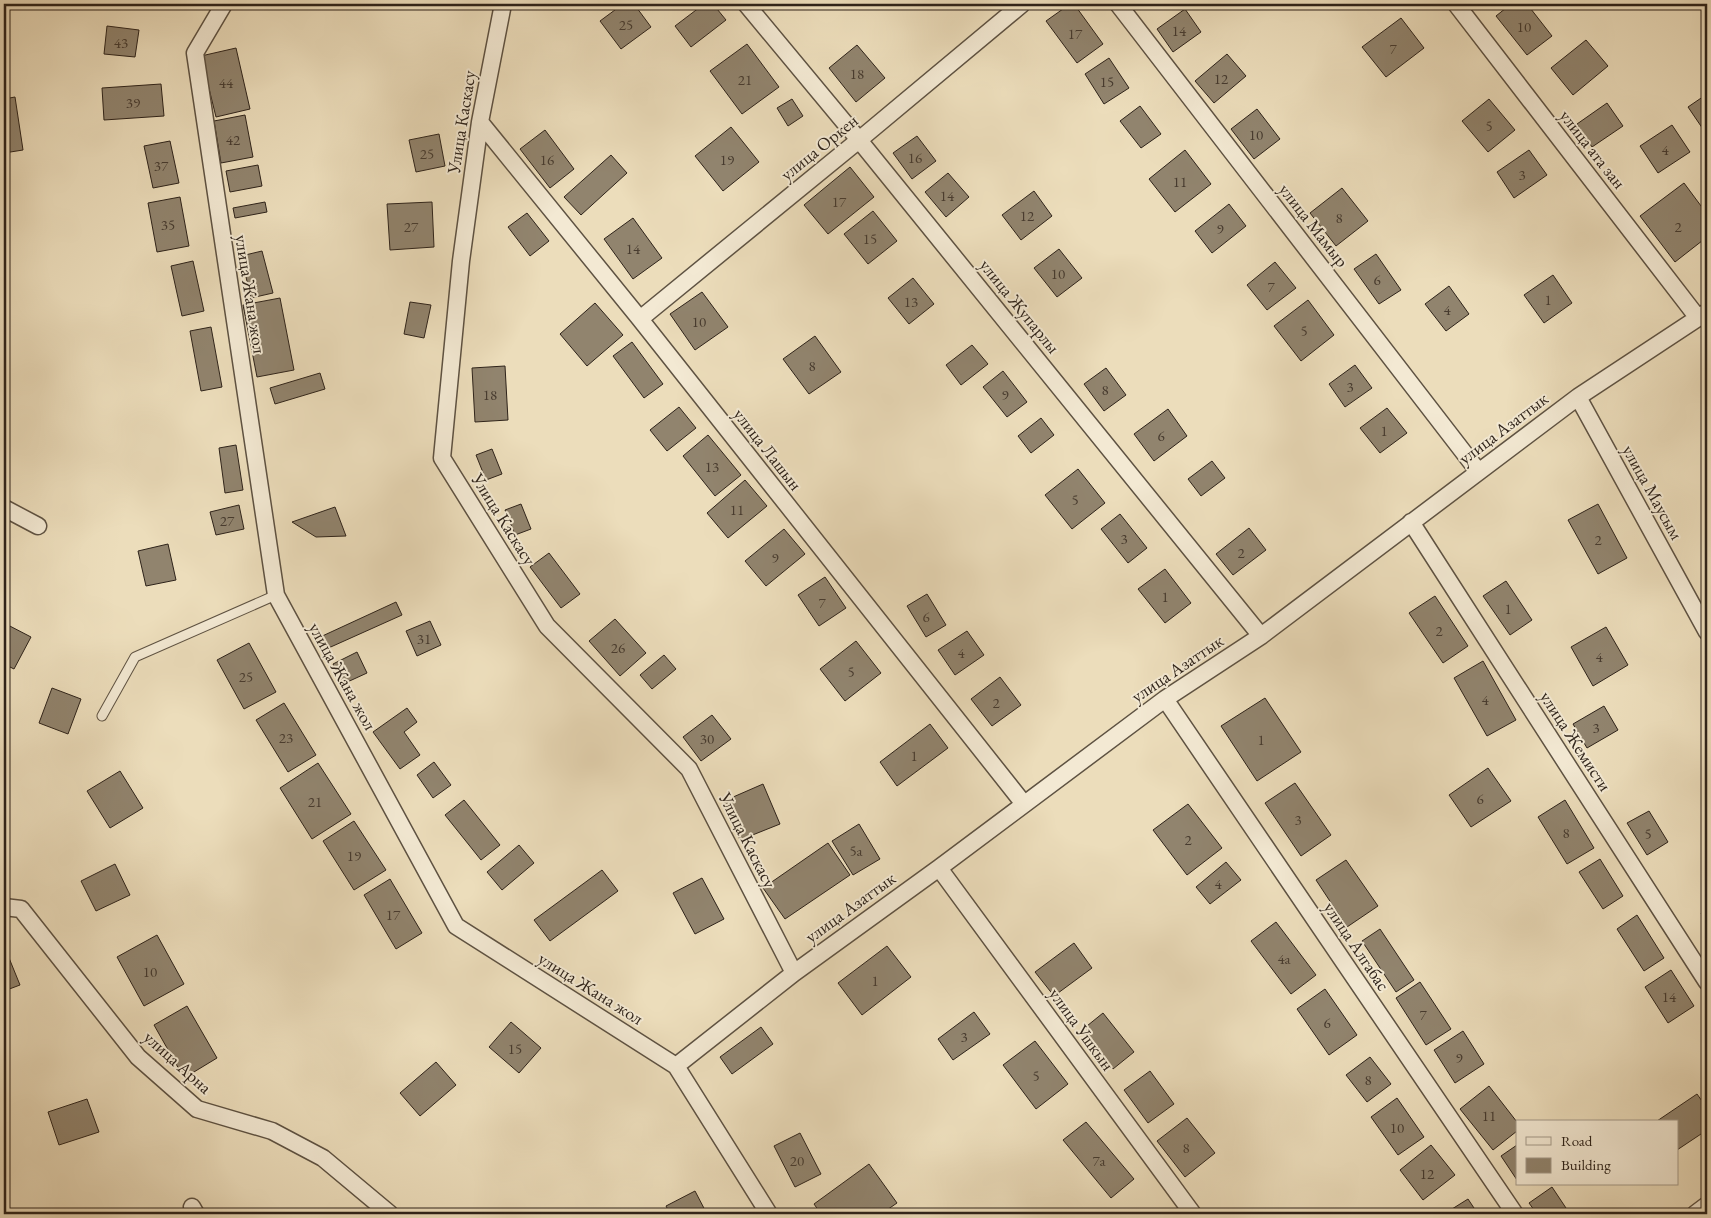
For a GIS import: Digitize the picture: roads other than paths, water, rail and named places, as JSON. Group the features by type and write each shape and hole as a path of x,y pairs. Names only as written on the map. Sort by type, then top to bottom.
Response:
{"street":[{"name":"улица Жана жол","path":"224,4 195,53 276,595 456,926 676,1066 769,1214"},
{"name":"Улица Каскасу","path":"502,4 480,122 461,261 442,458 547,626 689,769 794,972"},
{"name":"улица Жупарлы","path":"746,4 859,140 1261,636"},
{"name":"улица Оркен","path":"640,319 1022,4"},
{"name":"улица Мамыр","path":"1118,4 1478,472"},
{"name":"улица ата зан","path":"1456,4 1703,315"},
{"name":"улица Лашын","path":"480,122 640,319 1024,804"},
{"name":"улица Азаттык","path":"676,1066 794,972 939,868 1165,699 1261,636 1578,397 1703,315"},
{"name":"улица Маусым","path":"1578,397 1707,632"},
{"path":"4,508 38,526"},
{"name":"улица Жемисти","path":"1411,522 1707,982"},
{"name":"улица Алгабас","path":"1165,699 1515,1214"},
{"name":"улица Ушкын","path":"939,868 1193,1214"},
{"name":"улица Арна","path":"4,907 21,909 138,1057 197,1109 272,1131 323,1158 390,1214"},
{"path":"1695,1214 1707,1205"}],"lane":[{"path":"102,716 135,657 276,595"}]}
